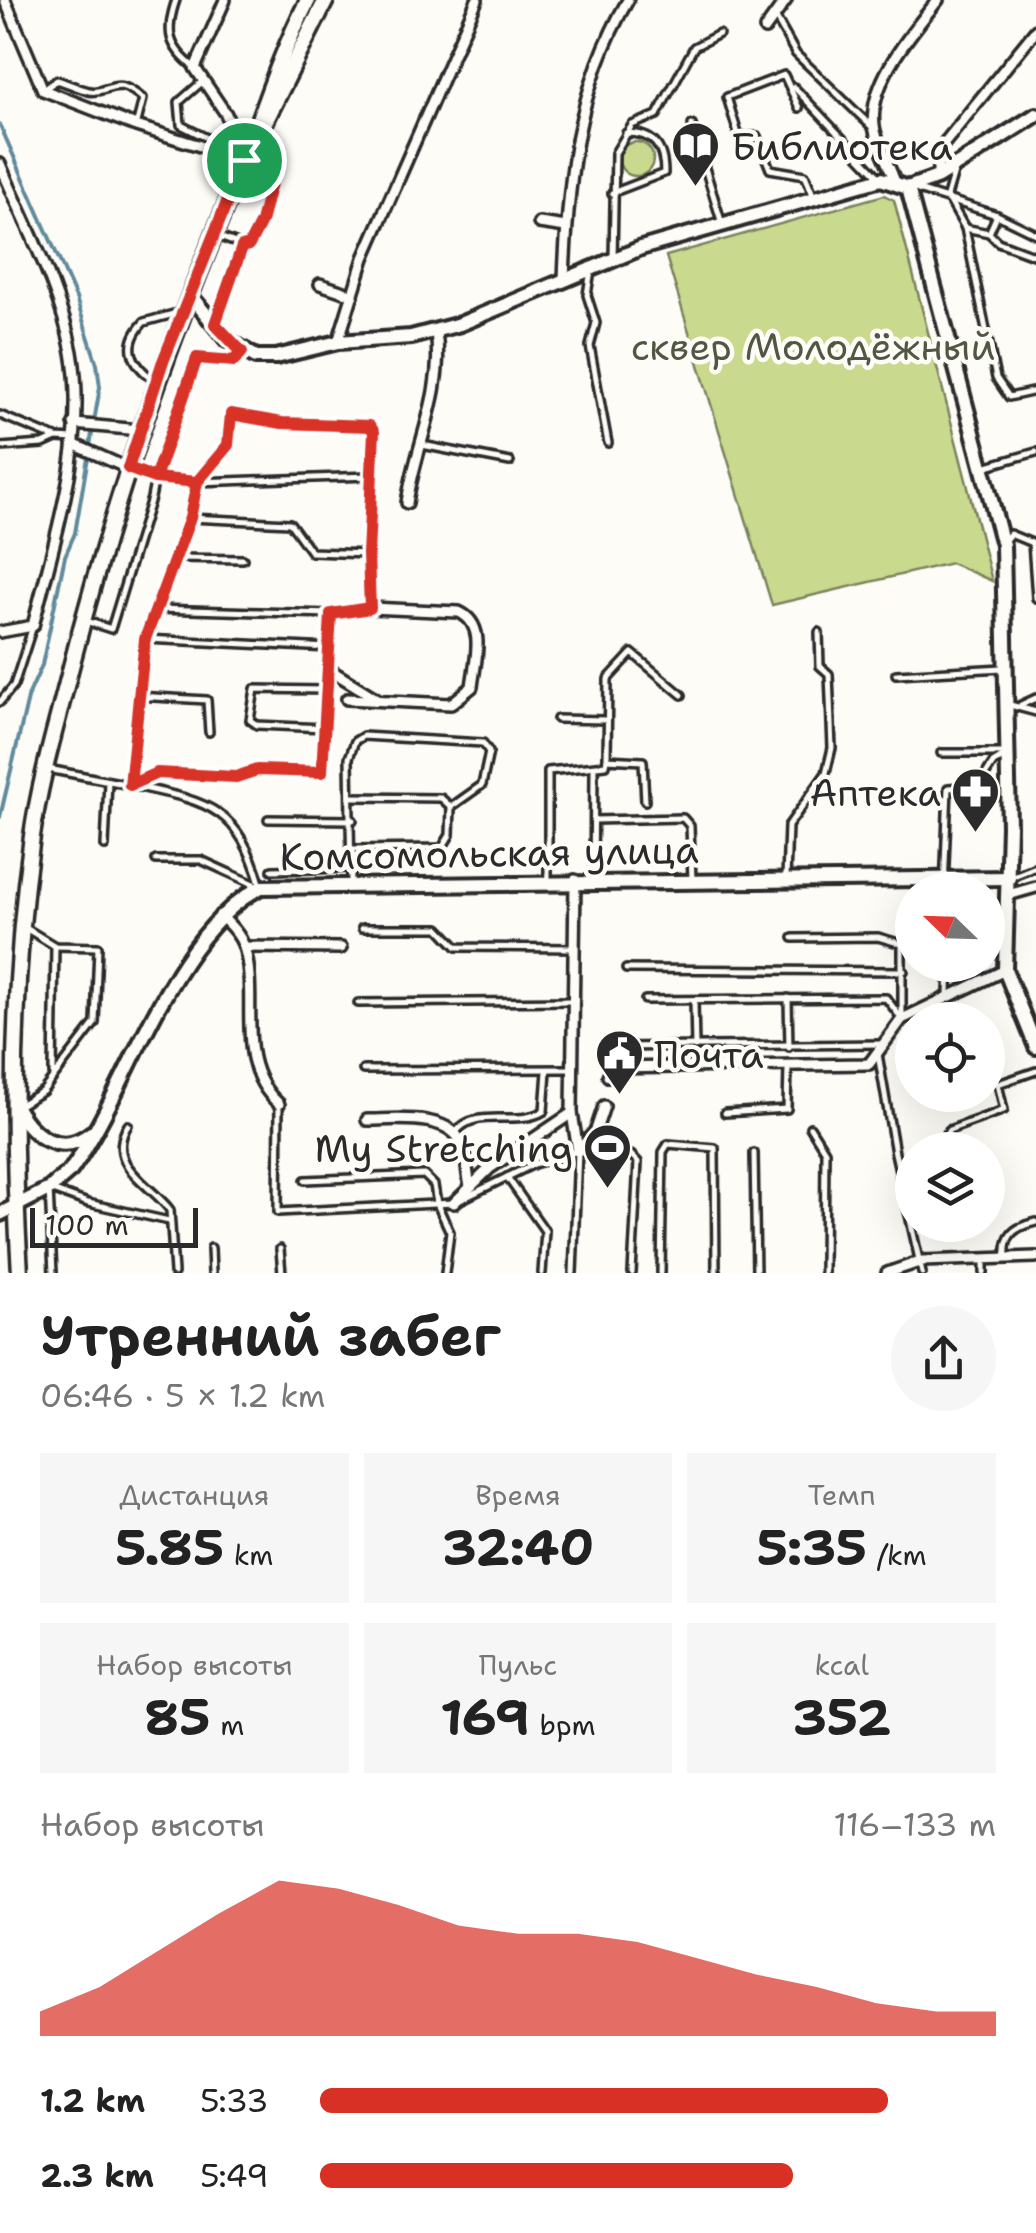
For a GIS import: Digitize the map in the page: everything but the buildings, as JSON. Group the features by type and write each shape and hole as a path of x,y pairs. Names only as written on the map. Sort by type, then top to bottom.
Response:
{"main road":[{"path":"20,1273 22,926 45,768 83,620 156,382 244,160 275,66 308,0"},
{"path":"244,160 326,0"}],"street":[{"path":"4,0 43,90 136,126 244,160"},
{"path":"225,0 195,68 226,114 234,144 244,160"},
{"path":"338,342 364,258 477,0"},
{"path":"564,279 578,120 595,65 628,0"},
{"path":"765,29 786,0"},
{"path":"938,0 888,67 874,129 895,183 1002,543 1006,668 1013,705 1005,970 1033,1025 1036,1048"},
{"path":"938,177 938,151 1036,30"},
{"path":"190,295 242,352 276,357 338,342 436,332 671,238 814,200 938,177 1036,115"},
{"path":"0,164 46,272 71,347 76,444 33,626 0,632"},
{"path":"539,222 566,228"},
{"path":"320,284 353,295"},
{"path":"407,504 436,384 440,356 436,332"},
{"path":"74,424 140,430"},
{"path":"76,444 128,468"},
{"path":"331,614 370,608 458,612 477,626 472,687 451,704 347,699"},
{"path":"328,668 379,700"},
{"name":"Комсомольская улица","path":"0,1214 49,1190 70,1170 97,1128 184,966 220,915 261,887 352,876 895,881"},
{"name":"Комсомольская улица","path":"1005,878 1009,878"},
{"path":"575,880 572,1113 578,1152"},
{"path":"1008,895 1036,887"},
{"path":"220,915 244,947 252,1056 259,1079 279,1104"},
{"path":"244,947 342,948"},
{"path":"933,1002 976,982"},
{"path":"608,1076 612,1068 869,1064 895,1029"},
{"path":"578,1152 596,1130 604,1106"},
{"path":"18,1108 31,1132 52,1142 80,1142 97,1128"},
{"path":"454,1203 470,1186 572,1113"},
{"path":"367,1120 422,1120 456,1133 463,1145 470,1186"},
{"path":"886,1273 922,1261 1036,1258"}],"lane":[{"path":"176,0 168,32 172,46 195,68"},
{"path":"775,15 777,26 796,54 874,129"},
{"path":"613,258 615,153 625,132 657,115 694,47 719,34"},
{"path":"814,200 804,174 775,172 760,139 740,138 727,97 784,75 895,183 947,196 1036,234"},
{"path":"43,90 57,80 92,92 112,84 130,90 143,99 136,126"},
{"path":"203,81 179,102 181,125 209,139 234,144"},
{"path":"791,84 800,108"},
{"path":"692,125 723,227"},
{"path":"612,193 664,173 658,144 651,136 625,132"},
{"path":"214,235 242,247 249,245 257,232 271,183 244,160"},
{"path":"956,166 947,196 965,228 1000,388 1009,397 1036,391"},
{"path":"989,233 997,215"},
{"path":"965,228 989,233 998,242 1036,256"},
{"path":"215,324 242,247"},
{"path":"592,268 588,294 596,323 590,346 608,443"},
{"path":"156,382 138,368 130,355 138,328 184,311"},
{"path":"83,620 111,629 155,478 197,358 234,361 242,352"},
{"path":"130,785 136,696 145,639 190,518 197,482 228,445 231,414 282,423 370,426 374,432 368,554 370,608"},
{"path":"0,415 76,444"},
{"path":"0,447 16,448 56,438"},
{"path":"419,444 510,462"},
{"path":"981,468 1036,452"},
{"path":"128,468 155,478 197,482 370,476"},
{"path":"190,518 290,523 310,552 368,554"},
{"path":"1002,543 1010,534 1032,542 1036,598"},
{"path":"176,558 243,559"},
{"path":"130,785 157,773 236,777 257,770 322,772 331,614 156,609"},
{"path":"0,702 14,685 33,626"},
{"path":"786,878 788,826 826,773 832,748 829,674 820,666 819,632"},
{"path":"145,639 330,648"},
{"path":"548,880 548,771 594,770 606,765 608,679 632,653 682,695"},
{"path":"896,674 1006,668"},
{"path":"324,728 257,724 250,720 255,689 325,690"},
{"path":"136,696 206,700 210,732"},
{"path":"1013,705 1036,698"},
{"path":"1013,705 1036,712"},
{"path":"557,720 606,720"},
{"path":"272,870 352,876 351,748 363,736 483,742 489,752 482,785 451,807"},
{"path":"941,753 1009,753"},
{"path":"945,872 948,788 978,786 993,763 1009,753"},
{"path":"608,759 643,761 645,802"},
{"path":"45,768 187,798 232,822 250,850 261,887"},
{"path":"593,880 594,770"},
{"path":"105,846 108,780"},
{"path":"352,850 442,848 450,836 451,807 441,798 353,797"},
{"path":"594,820 684,818 690,826 692,880"},
{"path":"268,819 352,820"},
{"path":"156,860 201,860 261,887"},
{"path":"1009,878 1036,866"},
{"path":"18,1108 43,1091 94,1023 98,964 96,945 55,946 22,926"},
{"path":"362,928 440,928 457,948 574,948"},
{"path":"793,938 895,940"},
{"path":"53,1076 55,946"},
{"path":"626,969 895,970"},
{"path":"948,994 949,982"},
{"path":"788,998 788,1047"},
{"path":"645,1000 886,998 895,1010"},
{"path":"694,999 696,1047"},
{"path":"358,1002 573,1001"},
{"path":"615,1047 880,1049 894,1153 922,1273"},
{"path":"725,1113 787,1109 788,1067"},
{"path":"362,1070 572,1070"},
{"path":"456,1133 474,1118 533,1118 544,1111 547,1070"},
{"path":"947,1132 1004,1110 998,1084 1036,1070"},
{"path":"279,1104 278,1212 454,1203 507,1177 578,1152 636,1157 632,1273"},
{"path":"128,1125 122,1141 128,1168 166,1204 174,1273"},
{"path":"810,1127 826,1151 824,1273"},
{"path":"661,1273 663,1152 668,1144 716,1148 716,1273"},
{"path":"573,1273 578,1152"},
{"path":"754,1153 756,1273"},
{"path":"306,1180 424,1176 434,1185 436,1204 450,1232 445,1273"},
{"path":"507,1177 544,1231 542,1273"},
{"path":"52,1273 49,1190 88,1203 170,1220"},
{"path":"1006,1258 1010,1234 1018,1226 1036,1222"},
{"path":"211,1248 212,1273"},
{"path":"280,1249 282,1273"},
{"path":"984,1259 984,1273"}],"green space":[{"path":"636,142 648,147 653,159 648,171 636,176 624,171 619,159 624,147"},
{"name":"сквер Молодёжный","path":"884,195 894,200 992,581 951,563 772,605 666,256"}],"waterway":[{"path":"0,125 76,298 97,364 100,387 75,533 65,556 42,665 29,694 0,817"}],"place":[{"name":"Библиотека","path":"696,188"},
{"name":"Аптека","path":"976,834"},
{"name":"Почта","path":"619,1096"},
{"name":"My Stretching","path":"608,1190"}],"route":[{"path":"244,160 162,364 128,468 155,478 197,482 190,518 145,639 136,696 130,785 157,773 236,777 257,770 322,772 331,614 370,608 370,476 374,457 374,432 370,426 282,423 231,414 228,445 197,482 155,478 197,358 234,361 242,352 215,324 242,247 249,245 261,222 271,183 244,160"}]}
